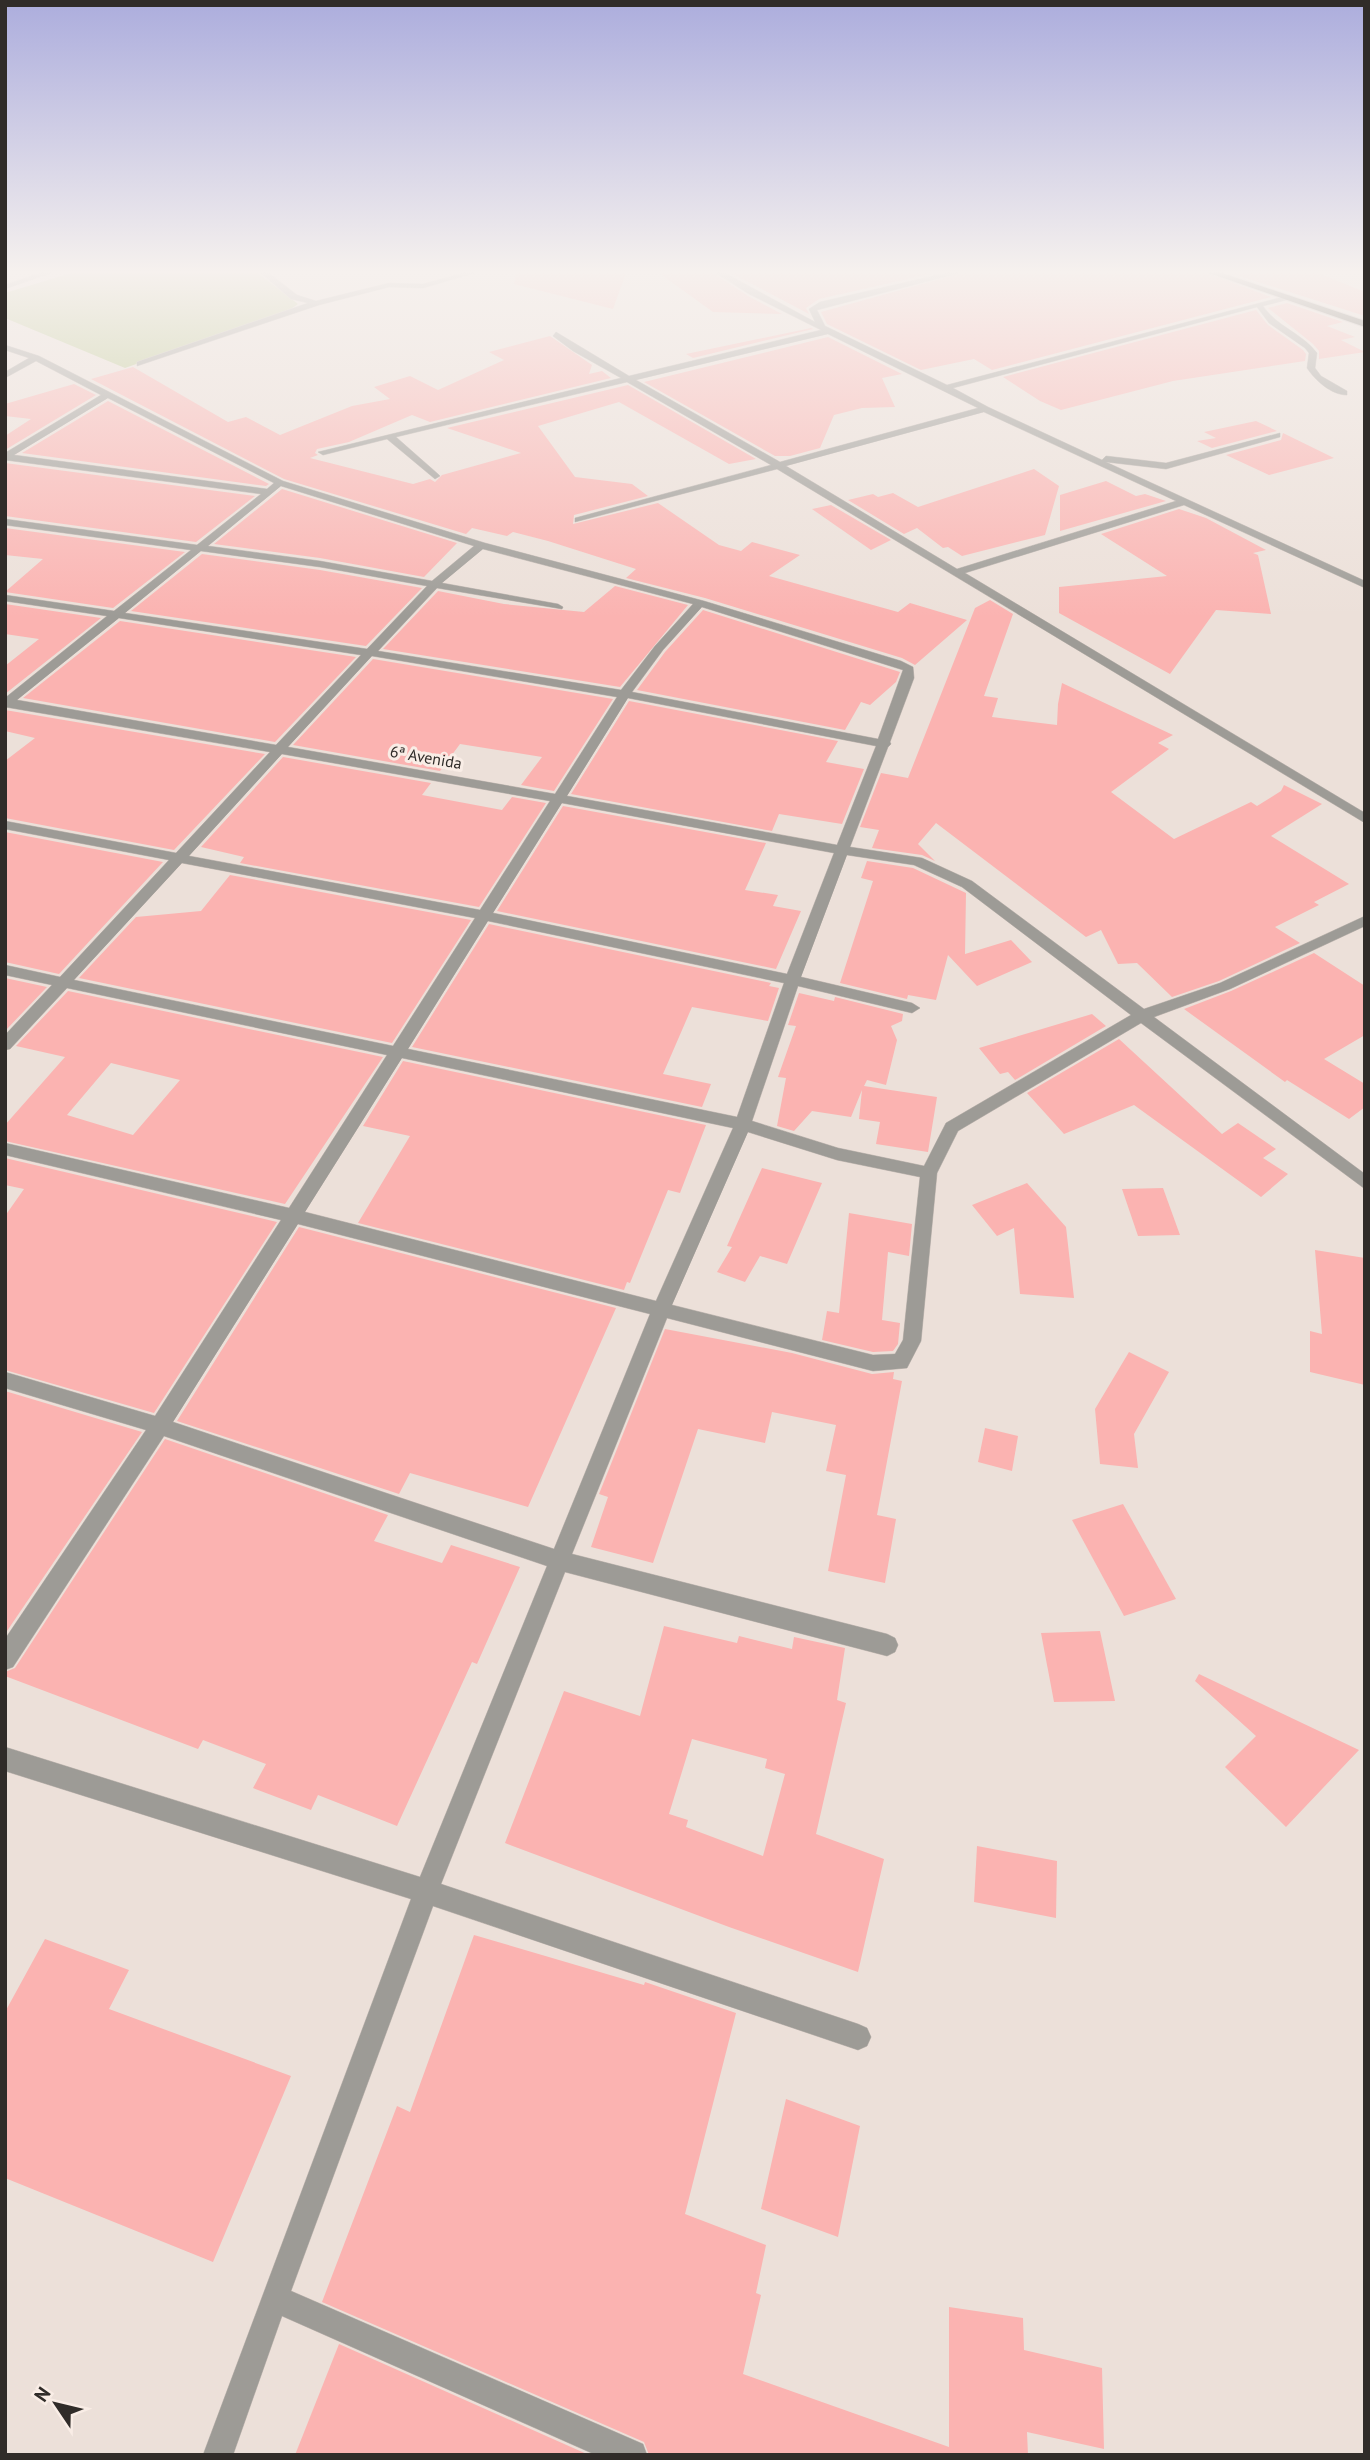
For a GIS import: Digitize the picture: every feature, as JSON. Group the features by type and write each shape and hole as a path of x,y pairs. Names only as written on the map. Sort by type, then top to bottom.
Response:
{"street":[{"path":"92,388 280,483 481,545 699,603 897,663 909,669 885,744 840,850 792,980 743,1125 661,1309 426,1891 218,2455"},
{"path":"323,453 598,388"},
{"path":"644,388 778,465 1365,819"},
{"path":"948,388 985,409 1365,585"},
{"path":"1335,388 1344,393"},
{"path":"6,457 107,396"},
{"path":"578,520 985,409"},
{"path":"1085,456 1166,466 1277,435"},
{"path":"390,438 435,476"},
{"path":"6,457 270,492"},
{"path":"6,703 200,550 280,483"},
{"path":"954,573 1186,501"},
{"path":"5,522 320,564 558,607"},
{"path":"5,1045 370,652 436,583 481,545"},
{"path":"5,598 370,652 731,712 885,744"},
{"path":"5,1659 160,1426 487,916 624,695 659,648 699,603"},
{"name":"6ª Avenida","path":"6,703 558,798 840,850 917,861 967,884 1365,1182"},
{"path":"5,825 487,916 912,1008"},
{"path":"5,1149 293,1216 873,1363 900,1362 912,1341 929,1172 952,1127 987,1104 1141,1016 1225,986 1365,920"},
{"path":"5,970 743,1125 837,1154 929,1172"},
{"path":"5,1380 160,1426 560,1561 887,1644"},
{"path":"5,1759 426,1891 858,2037"},
{"path":"274,2298 632,2455"}],"building":[{"path":"61,388 82,388 96,395 5,450 5,436 31,419 5,416 5,404"},
{"path":"108,388 169,388 228,422 246,417 280,435 352,406 390,399 375,388 438,390 443,388 571,388 430,422 412,415 349,442 317,449 315,453 318,455 310,458 413,484 430,479 435,482 442,475 521,453 447,428 616,388 633,388 756,459 729,464 619,402 538,426 575,477 632,484 648,496 574,515 573,524 658,503 719,545 741,551 752,542 800,555 769,576 898,612 910,603 967,620 915,665 902,658 705,598 626,578 636,569 548,541 513,532 507,536 472,528 466,534 284,479"},
{"path":"654,388 886,388 895,407 862,408 834,415 820,448 790,456 775,456"},
{"path":"1020,388 1147,388 1061,410"},
{"path":"108,401 269,484 266,486 22,453"},
{"path":"1256,421 1277,431 1212,448 1197,441 1216,438 1204,432"},
{"path":"1283,433 1334,458 1269,475 1226,455 1281,440"},
{"path":"5,463 255,496 196,542 5,516"},
{"path":"1034,469 1059,486 1045,535 962,556 948,547 943,548 917,528 904,534 848,500 893,493 918,507"},
{"path":"1106,481 1136,496 1145,494 1166,501 1060,531 1060,495"},
{"path":"282,489 457,543 424,577 320,558 214,544"},
{"path":"831,505 891,540 871,550 812,509"},
{"path":"1179,509 1206,518 1266,550 1253,553 1258,555 1271,614 1216,610 1170,674 1059,613 1059,587 1167,576 1101,534"},
{"path":"5,528 185,552 113,608 5,592 43,559 5,555"},
{"path":"202,554 320,570 422,588 366,646 131,611"},
{"path":"615,586 688,605 620,687 383,649 438,591 504,604 584,612"},
{"path":"990,600 1013,614 984,696 998,698 992,717 1057,725 1062,683 1173,735 1158,743 1169,749 1111,792 1174,839 1251,802 1257,806 1281,791 1284,785 1322,804 1271,836 1349,884 1314,902 1319,905 1275,927 1300,943 1219,981 1172,997 1137,963 1118,964 1101,930 1086,937 936,823 918,844 935,861 922,855 872,848 879,830 860,827 881,773 908,778 975,608"},
{"path":"5,604 101,618 5,694 5,666 39,639 5,634"},
{"path":"703,610 900,672 896,682 870,705 861,702 845,730 637,690 665,652"},
{"path":"120,621 356,657 275,742 23,698"},
{"path":"373,659 613,699 554,791 521,785 542,757 460,744 440,771 293,745"},
{"path":"629,701 838,741 826,762 864,769 842,824 779,814 772,831 571,794"},
{"path":"5,710 265,754 174,850 5,818 5,761 35,738 5,731"},
{"path":"283,757 431,783 422,795 502,810 512,797 546,803 479,907 240,863 244,857 201,847"},
{"path":"563,806 766,843 745,890 778,895 773,906 801,911 776,969 497,911"},
{"path":"5,832 163,862 59,974 5,962"},
{"path":"867,861 913,868 966,893 965,954 1011,940 1032,962 977,986 948,955 936,1000 908,995 907,999 840,983 873,881 861,878"},
{"path":"230,875 471,920 392,1043 79,978 136,917 201,911"},
{"path":"489,924 771,983 769,986 779,988 768,1021 692,1007 663,1074 711,1084 702,1107 412,1047"},
{"path":"1314,953 1365,986 1365,1035 1324,1059 1365,1084 1365,1107 1349,1119 1287,1080 1285,1082 1184,1009"},
{"path":"5,978 47,987 5,1031"},
{"path":"68,991 383,1057 285,1204 5,1141 5,1125 65,1057 16,1046","holes":["111,1063 180,1080 133,1135 67,1115"]},
{"path":"799,993 834,1001 835,997 903,1014 902,1021 891,1026 897,1040 886,1085 867,1080 864,1086 937,1097 928,1152 876,1144 880,1122 859,1119 862,1090 851,1117 812,1111 794,1131 777,1126 786,1078 778,1077 796,1026 788,1025"},
{"path":"1092,1014 1106,1026 1015,1080 1008,1072 1000,1074 979,1048"},
{"path":"1119,1039 1222,1134 1238,1123 1276,1149 1263,1158 1288,1174 1261,1197 1134,1105 1064,1134 1027,1093"},
{"path":"403,1061 706,1125 680,1193 668,1190 630,1283 627,1282 624,1290 358,1223 410,1136 363,1126"},
{"path":"5,1158 277,1222 154,1413 5,1370 5,1216 24,1189 5,1185"},
{"path":"762,1168 822,1183 787,1264 760,1256 745,1282 717,1272 732,1247 727,1246"},
{"path":"1027,1183 1066,1227 1074,1298 1020,1294 1014,1228 997,1236 972,1205"},
{"path":"1163,1188 1180,1235 1138,1236 1122,1189"},
{"path":"849,1213 912,1224 909,1256 888,1252 882,1320 900,1323 898,1344 893,1351 873,1352 822,1340 827,1311 839,1313"},
{"path":"299,1227 616,1308 528,1507 410,1473 399,1494 177,1421"},
{"path":"1315,1250 1365,1258 1365,1385 1310,1372 1310,1331 1322,1334"},
{"path":"665,1329 792,1353 872,1374 894,1372 893,1379 902,1381 877,1515 896,1519 885,1583 828,1571 846,1475 826,1471 836,1425 772,1412 765,1443 698,1429 653,1563 591,1547 608,1497 599,1494"},
{"path":"1129,1352 1169,1372 1134,1434 1138,1468 1100,1464 1095,1409"},
{"path":"5,1391 142,1432 5,1634"},
{"path":"985,1428 1018,1436 1012,1471 978,1462"},
{"path":"165,1439 388,1515 374,1541 442,1563 451,1545 520,1567 477,1664 472,1662 397,1826 318,1795 311,1810 253,1788 266,1764 203,1740 198,1749 5,1676 5,1672 15,1668"},
{"path":"1123,1504 1176,1599 1124,1616 1072,1520"},
{"path":"664,1626 737,1643 739,1636 792,1649 794,1637 845,1648 837,1700 846,1703 816,1834 884,1859 858,1972 505,1843 564,1691 640,1716","holes":["692,1739 767,1759 765,1768 785,1774 763,1856 686,1827 688,1820 669,1814"]},
{"path":"1100,1631 1115,1701 1054,1702 1041,1633"},
{"path":"1199,1674 1359,1750 1286,1827 1225,1767 1256,1736 1195,1681"},
{"path":"977,1846 1057,1861 1056,1918 974,1902"},
{"path":"474,1935 644,1985 645,1982 736,2013 685,2214 766,2245 756,2293 761,2295 743,2374 949,2447 949,2307 1023,2318 1024,2350 1102,2368 1104,2449 1027,2432 1028,2455 649,2455 644,2442 322,2302 397,2106 410,2112"},
{"path":"45,1939 129,1970 109,2009 291,2076 213,2262 5,2178 5,2012"},
{"path":"786,2099 860,2126 838,2237 761,2209"},
{"path":"339,2344 589,2455 295,2455"}]}
